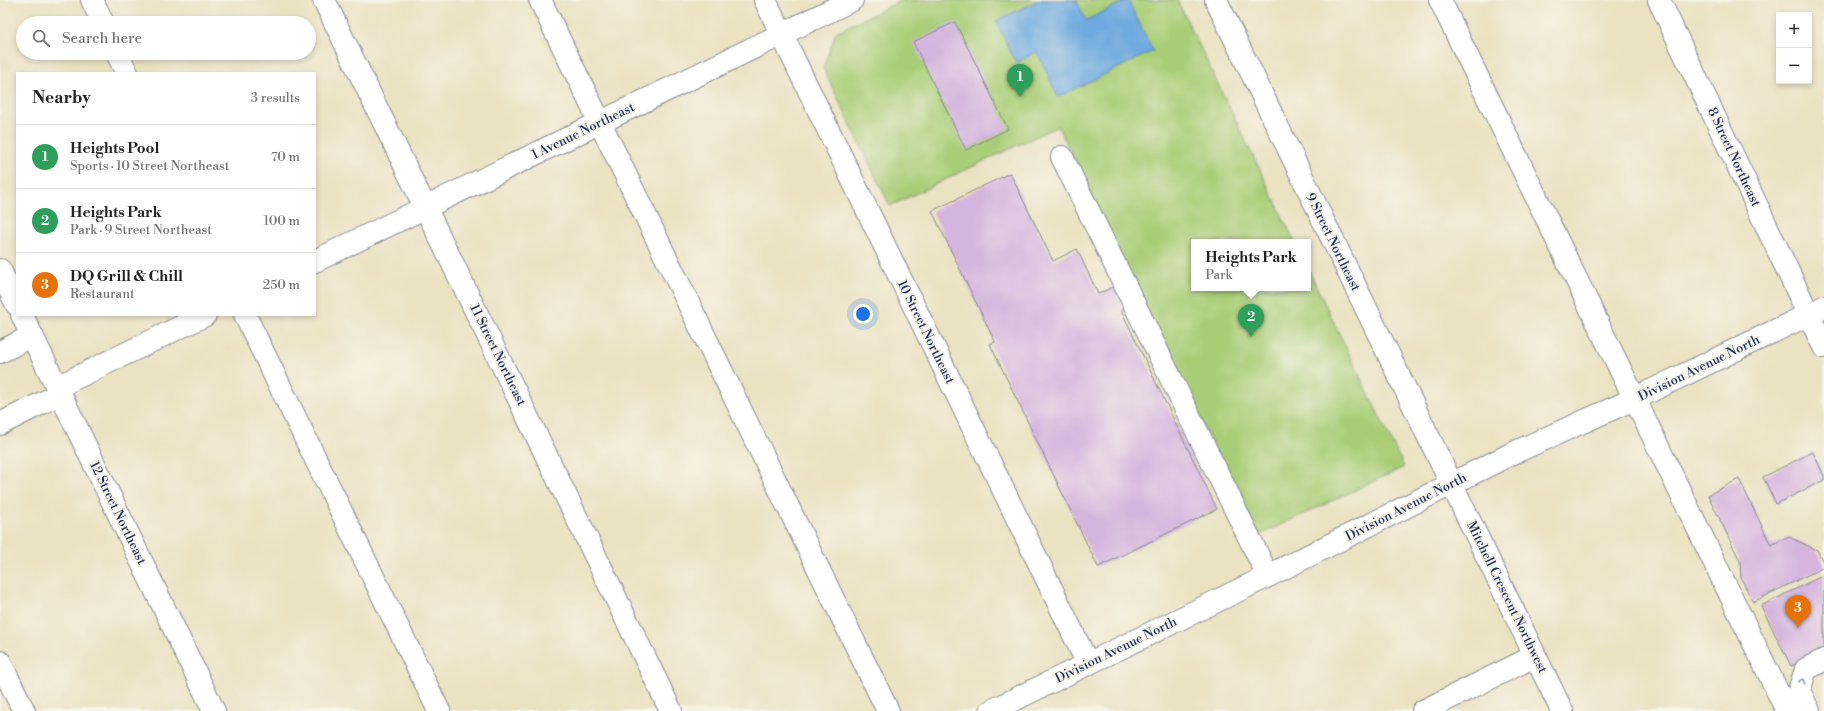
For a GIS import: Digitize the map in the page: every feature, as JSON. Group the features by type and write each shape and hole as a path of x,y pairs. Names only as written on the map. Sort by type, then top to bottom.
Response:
{"street":[{"path":"92,0 100,16"},
{"name":"11 Street Northeast","path":"324,0 671,711"},
{"path":"540,0 888,711"},
{"name":"10 Street Northeast","path":"765,0 1088,664"},
{"name":"1 Avenue Northeast","path":"316,261 852,0"},
{"name":"9 Street Northeast","path":"1216,0 1451,484"},
{"path":"1440,0 1787,711"},
{"name":"8 Street Northeast","path":"1659,0 1816,311 1824,347"},
{"path":"121,60 127,72"},
{"path":"1062,157 1268,576"},
{"path":"0,270 16,303"},
{"name":"Division Avenue North","path":"991,711 1268,576 1511,454 1634,399 1816,311"},
{"name":"12 Street Northeast","path":"22,316 214,711"},
{"path":"0,424 59,390 203,316"},
{"path":"246,316 439,711"},
{"path":"0,352 32,336"},
{"name":"Mitchell Crescent Northwest","path":"1451,484 1562,711"},
{"path":"1423,711 1535,656"},
{"path":"1809,711 1799,691 1806,669 1824,660"},
{"path":"0,662 24,711"}],"green space":[{"path":"902,0 1177,0 1294,239 1191,239 1191,291 1311,291 1311,275 1404,467 1257,536 1058,126 890,206 823,68 836,32"}],"water":[{"path":"1039,0 1076,0 1086,20 1128,0 1153,51 1058,97 1037,52 1016,63 996,21"}],"building":[{"path":"955,22 1008,129 966,150 913,42"},
{"path":"1010,173 1053,261 1077,249 1098,294 1121,283 1132,305 1121,310 1217,509 1098,567 990,344 995,342 932,211"},
{"path":"1813,452 1824,476 1824,480 1776,504 1763,477"},
{"path":"1739,479 1771,545 1789,537 1817,550 1824,564 1824,567 1753,602 1741,578 1740,561 1708,495"},
{"path":"1824,575 1824,650 1791,666 1761,606"}],"place":[{"name":"Heights Pool","path":"1020,97"},
{"name":"Heights Park","path":"1251,337"},
{"name":"DQ Grill & Chill","path":"1798,628"}]}
